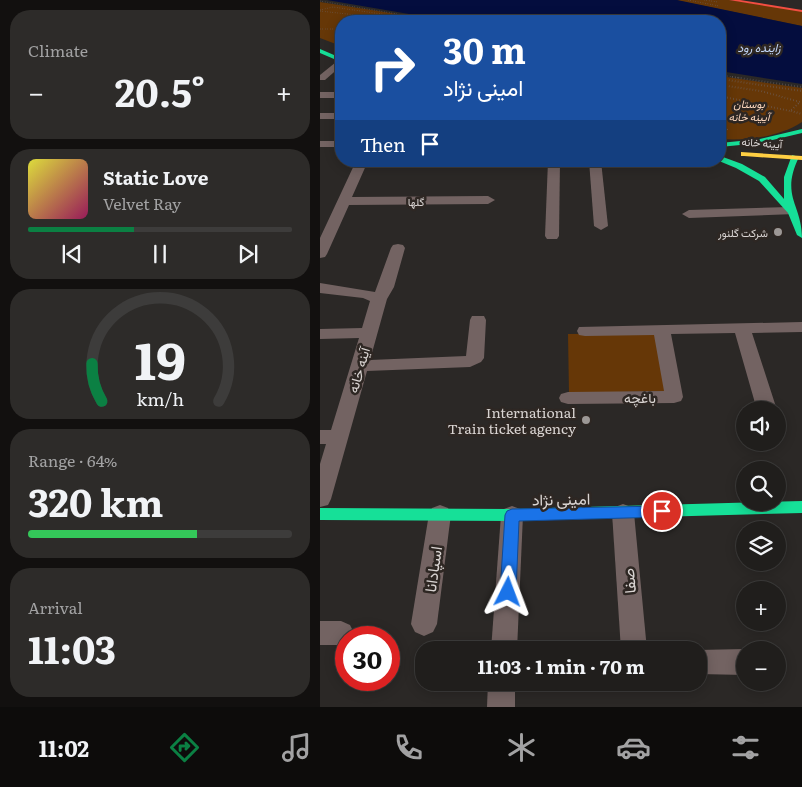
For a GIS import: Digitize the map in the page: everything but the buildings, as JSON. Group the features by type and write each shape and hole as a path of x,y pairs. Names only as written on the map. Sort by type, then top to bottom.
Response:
{"main road":[{"path":"734,0 802,9"},
{"path":"749,0 802,9"},
{"path":"320,44 335,50"},
{"path":"320,51 335,57"},
{"path":"726,144 760,141 802,131"},
{"name":"آیینه خانه","path":"726,146 800,153"},
{"name":"آیینه خانه","path":"726,152 800,153"},
{"path":"790,211 785,182 786,172 800,153"},
{"path":"726,161 762,178 790,211 802,235"},
{"name":"امینی نژاد","path":"320,514 512,515 802,507"}],"street":[{"path":"322,78 335,66"},
{"path":"320,95 335,95"},
{"path":"320,116 335,116"},
{"path":"320,144 335,144"},
{"path":"320,254 359,167"},
{"path":"552,236 554,167"},
{"path":"596,167 601,226"},
{"name":"گلها","path":"320,212 341,206 488,200"},
{"path":"689,214 790,211"},
{"name":"آینه خانه","path":"320,499 329,437 359,366 378,299 386,287 398,248"},
{"path":"320,288 366,294 378,299"},
{"path":"359,366 470,361 475,358 478,320"},
{"path":"585,331 802,327"},
{"path":"742,328 764,401"},
{"name":"باغچه","path":"568,398 674,396 662,330"},
{"path":"320,334 368,333"},
{"name":"صفا","path":"622,513 633,641"},
{"name":"اسپادانا","path":"424,624 440,514"},
{"path":"505,641 512,515"},
{"path":"707,662 736,662"},
{"path":"500,707 501,691"}],"path":[{"path":"320,1 403,15"},
{"path":"320,11 333,7 388,15"},
{"path":"320,11 356,15"},
{"path":"320,29 335,29"},
{"path":"726,76 802,87"},
{"path":"726,80 802,91"},
{"path":"726,86 761,91 800,102 790,111"},
{"path":"726,97 802,114"}],"green space":[{"path":"675,0 730,0 802,11 802,26"},
{"path":"320,2 403,15 335,15 335,44 320,38"},
{"name":"بوستان آیینه خانه","path":"726,77 802,88 802,122 773,134 741,139 726,139"},
{"path":"658,333 668,391 569,393 568,334"}],"water":[{"name":"زاینده رود","path":"327,0 677,0 802,26 802,84 726,72 726,15 415,15"}],"traffic: fast":[{"path":"320,51 335,57"},
{"path":"726,144 760,141 802,131"},
{"path":"795,157 790,167 787,187 793,216 802,235"},
{"path":"726,161 762,179 790,211"},
{"path":"320,514 512,515 802,507"}],"traffic: slow":[{"path":"744,154 802,158"}],"traffic: jam":[{"path":"731,0 802,11"}],"place":[{"name":"شرکت گلنور","path":"778,232"},
{"name":"International Train ticket agency","path":"586,420"}],"route":[{"path":"508,592 512,515 662,511"}]}
